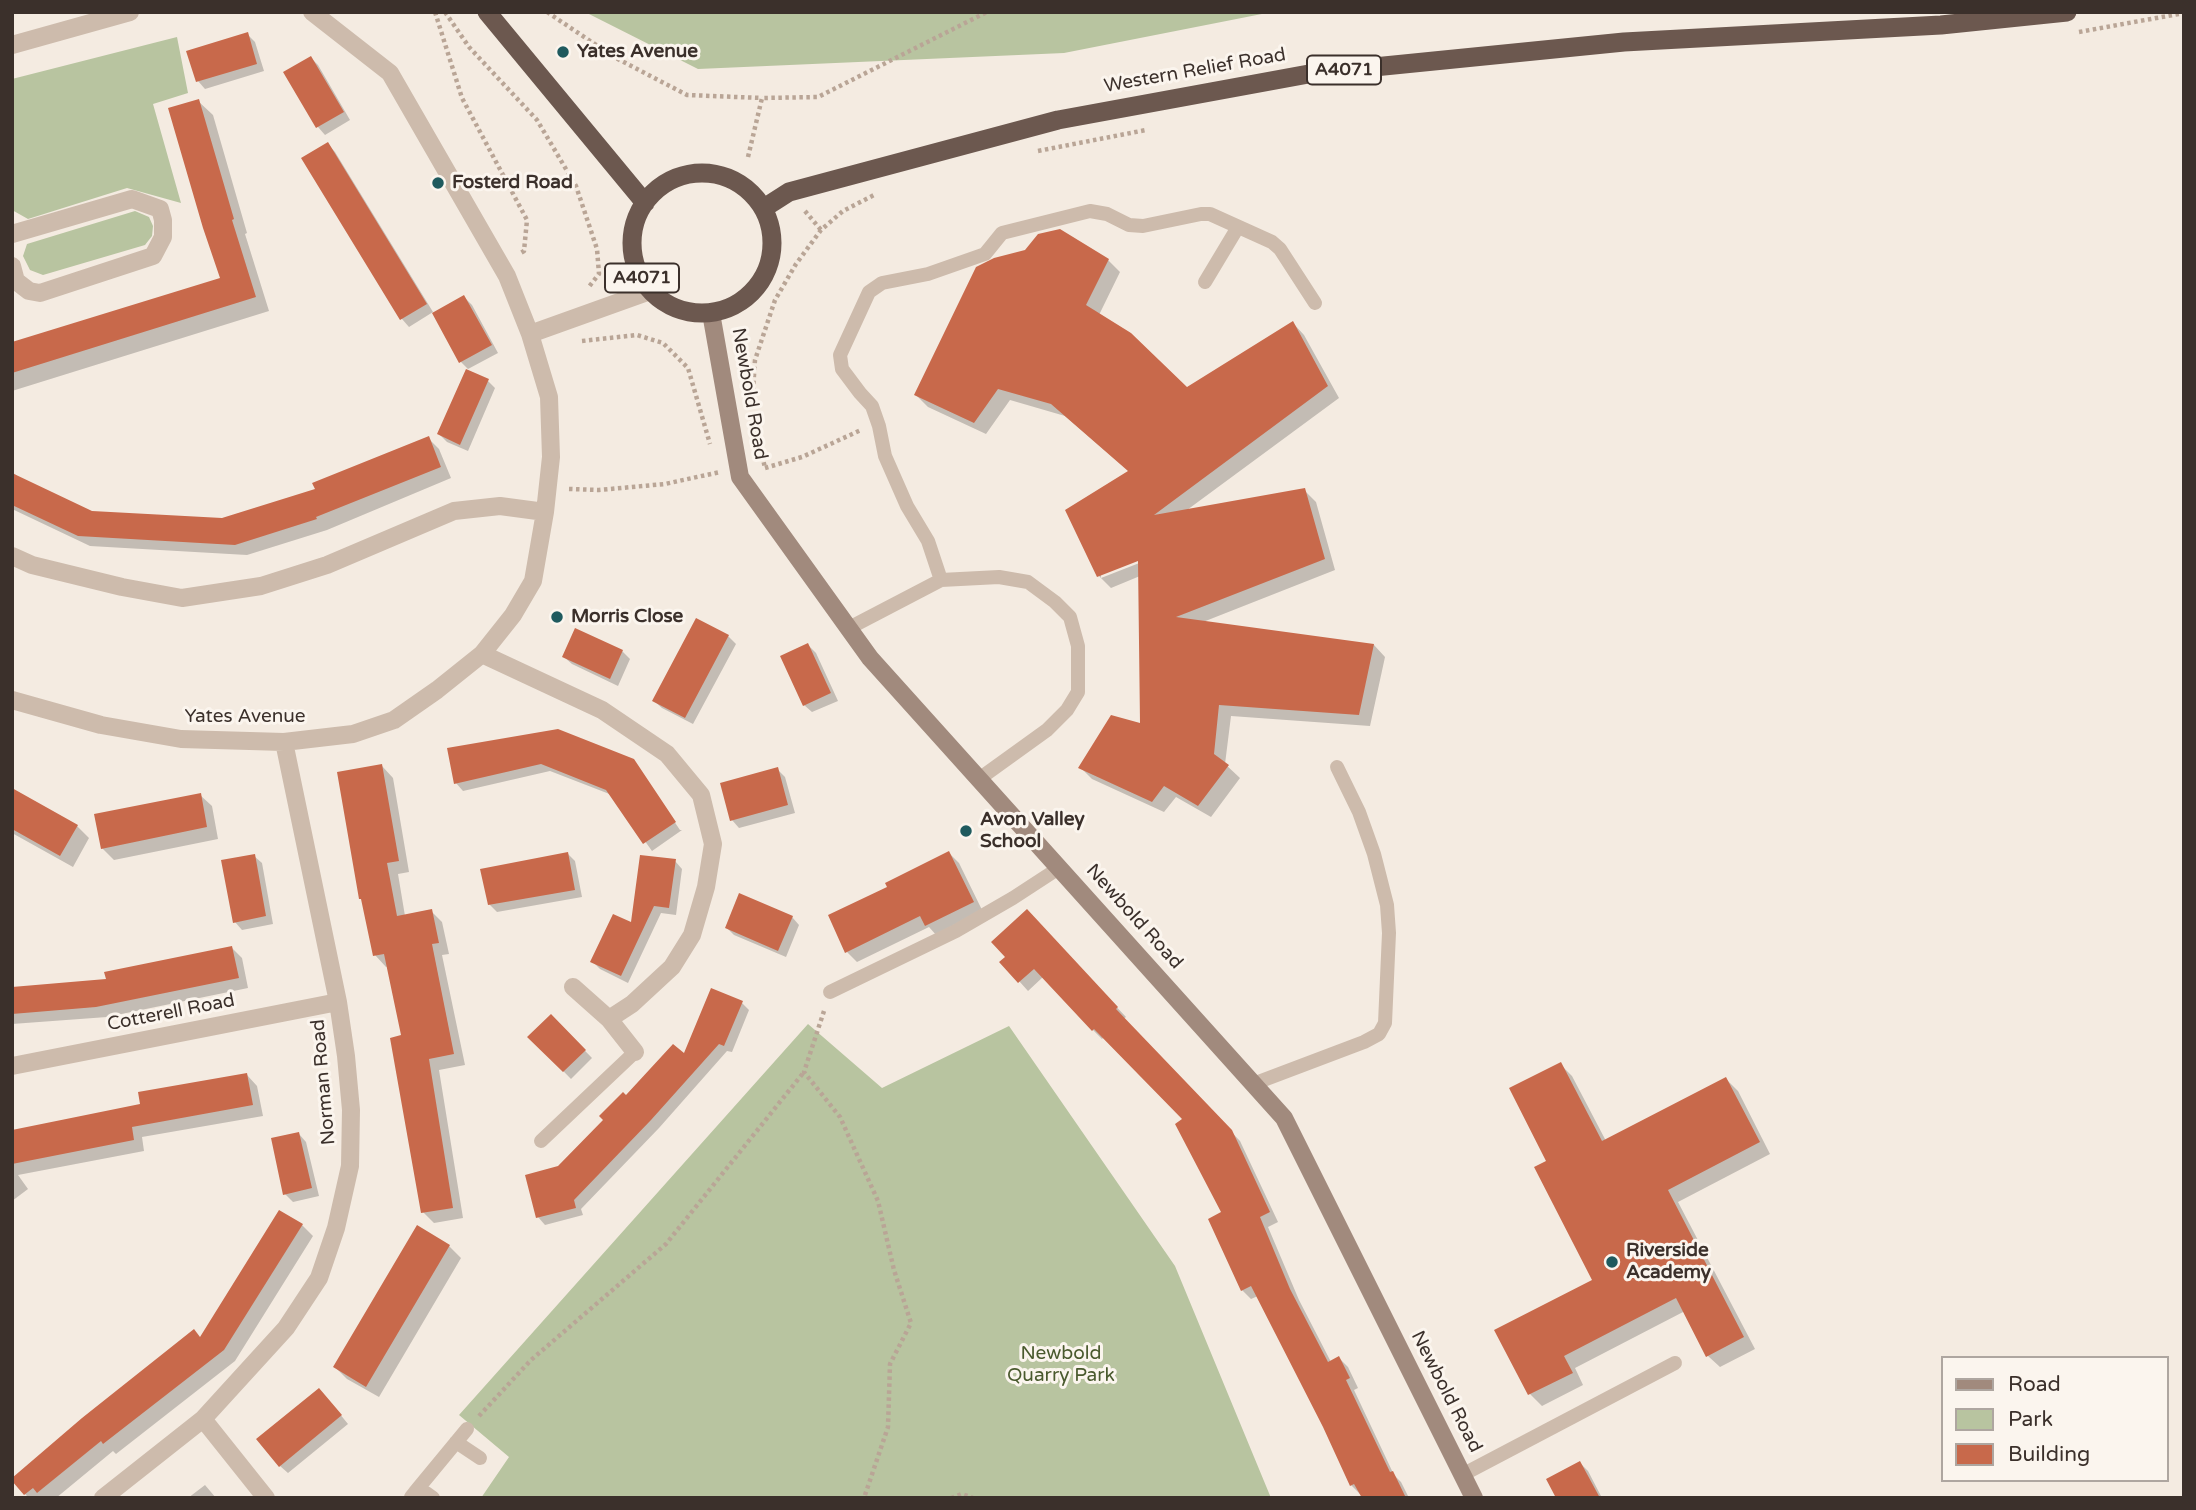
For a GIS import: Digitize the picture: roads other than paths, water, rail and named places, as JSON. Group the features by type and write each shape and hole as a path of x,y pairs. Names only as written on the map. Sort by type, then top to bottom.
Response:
{"highway":[{"path":"487,12 645,202 661,186 682,176 706,173 729,178 749,190 764,208"},
{"name":"Western Relief Road","path":"764,208 789,192 1058,120 1314,73 1623,43 1941,25 2067,12"},
{"name":"A4071","path":"645,202 634,224 632,248 637,271 650,290"},
{"name":"Newbold Road","path":"650,290 668,304 688,313 711,313 733,307 752,294 766,275 772,253 772,230 764,208"}],"main road":[{"name":"Newbold Road","path":"711,313 740,477 870,657 1284,1118 1474,1498"}],"street":[{"path":"12,45 130,12"},
{"name":"Yates Avenue","path":"12,700 101,725 181,739 284,742 353,734 394,720 482,654 513,615 533,580 551,457 549,397 530,334 507,276 390,73 312,12"},
{"path":"12,234 132,199 160,209 163,219 163,237 153,256 40,293 29,290 16,281 12,266"},
{"path":"530,334 650,290"},
{"path":"12,556 32,565 122,587 182,598 261,586 327,565 454,510 499,506 545,512"},
{"path":"482,654 602,710 667,754 701,795 713,844 706,887 692,935 672,967 632,1004 609,1019"},
{"name":"Norman Road","path":"103,1498 202,1419 286,1328 319,1278 337,1228 351,1166 351,1110 338,1002 284,742"},
{"path":"573,987 609,1019 635,1052"},
{"name":"Cotterell Road","path":"12,1066 338,1002"},
{"path":"202,1419 266,1498"}],"lane":[{"path":"941,580 928,541 906,506 885,456 872,406 842,369 840,355 869,292 882,283 928,274 985,254 1002,233 1090,211 1107,214 1129,225 1143,226 1210,214 1280,248 1315,303"},
{"path":"1205,282 1238,227"},
{"path":"849,628 941,580 999,577 1028,582 1070,617 1078,646 1078,692 1068,710 1047,730 979,779"},
{"path":"1253,1084 1364,1042 1379,1034 1385,1023 1389,933 1387,905 1360,813 1337,767"},
{"path":"830,992 956,931 1059,868"},
{"path":"541,1141 635,1052"},
{"path":"1462,1475 1675,1363"},
{"path":"413,1495 467,1429"},
{"path":"456,1442 480,1458"},
{"path":"413,1495 426,1493 433,1498"}],"place":[{"name":"Yates Avenue","path":"563,52"},
{"name":"Fosterd Road","path":"438,183"},
{"name":"Morris Close","path":"557,617"},
{"name":"Avon Valley School","path":"966,831"},
{"name":"Riverside Academy","path":"1612,1262"}],"park label":[{"name":"Newbold Quarry Park","path":"1061,1365"}]}
